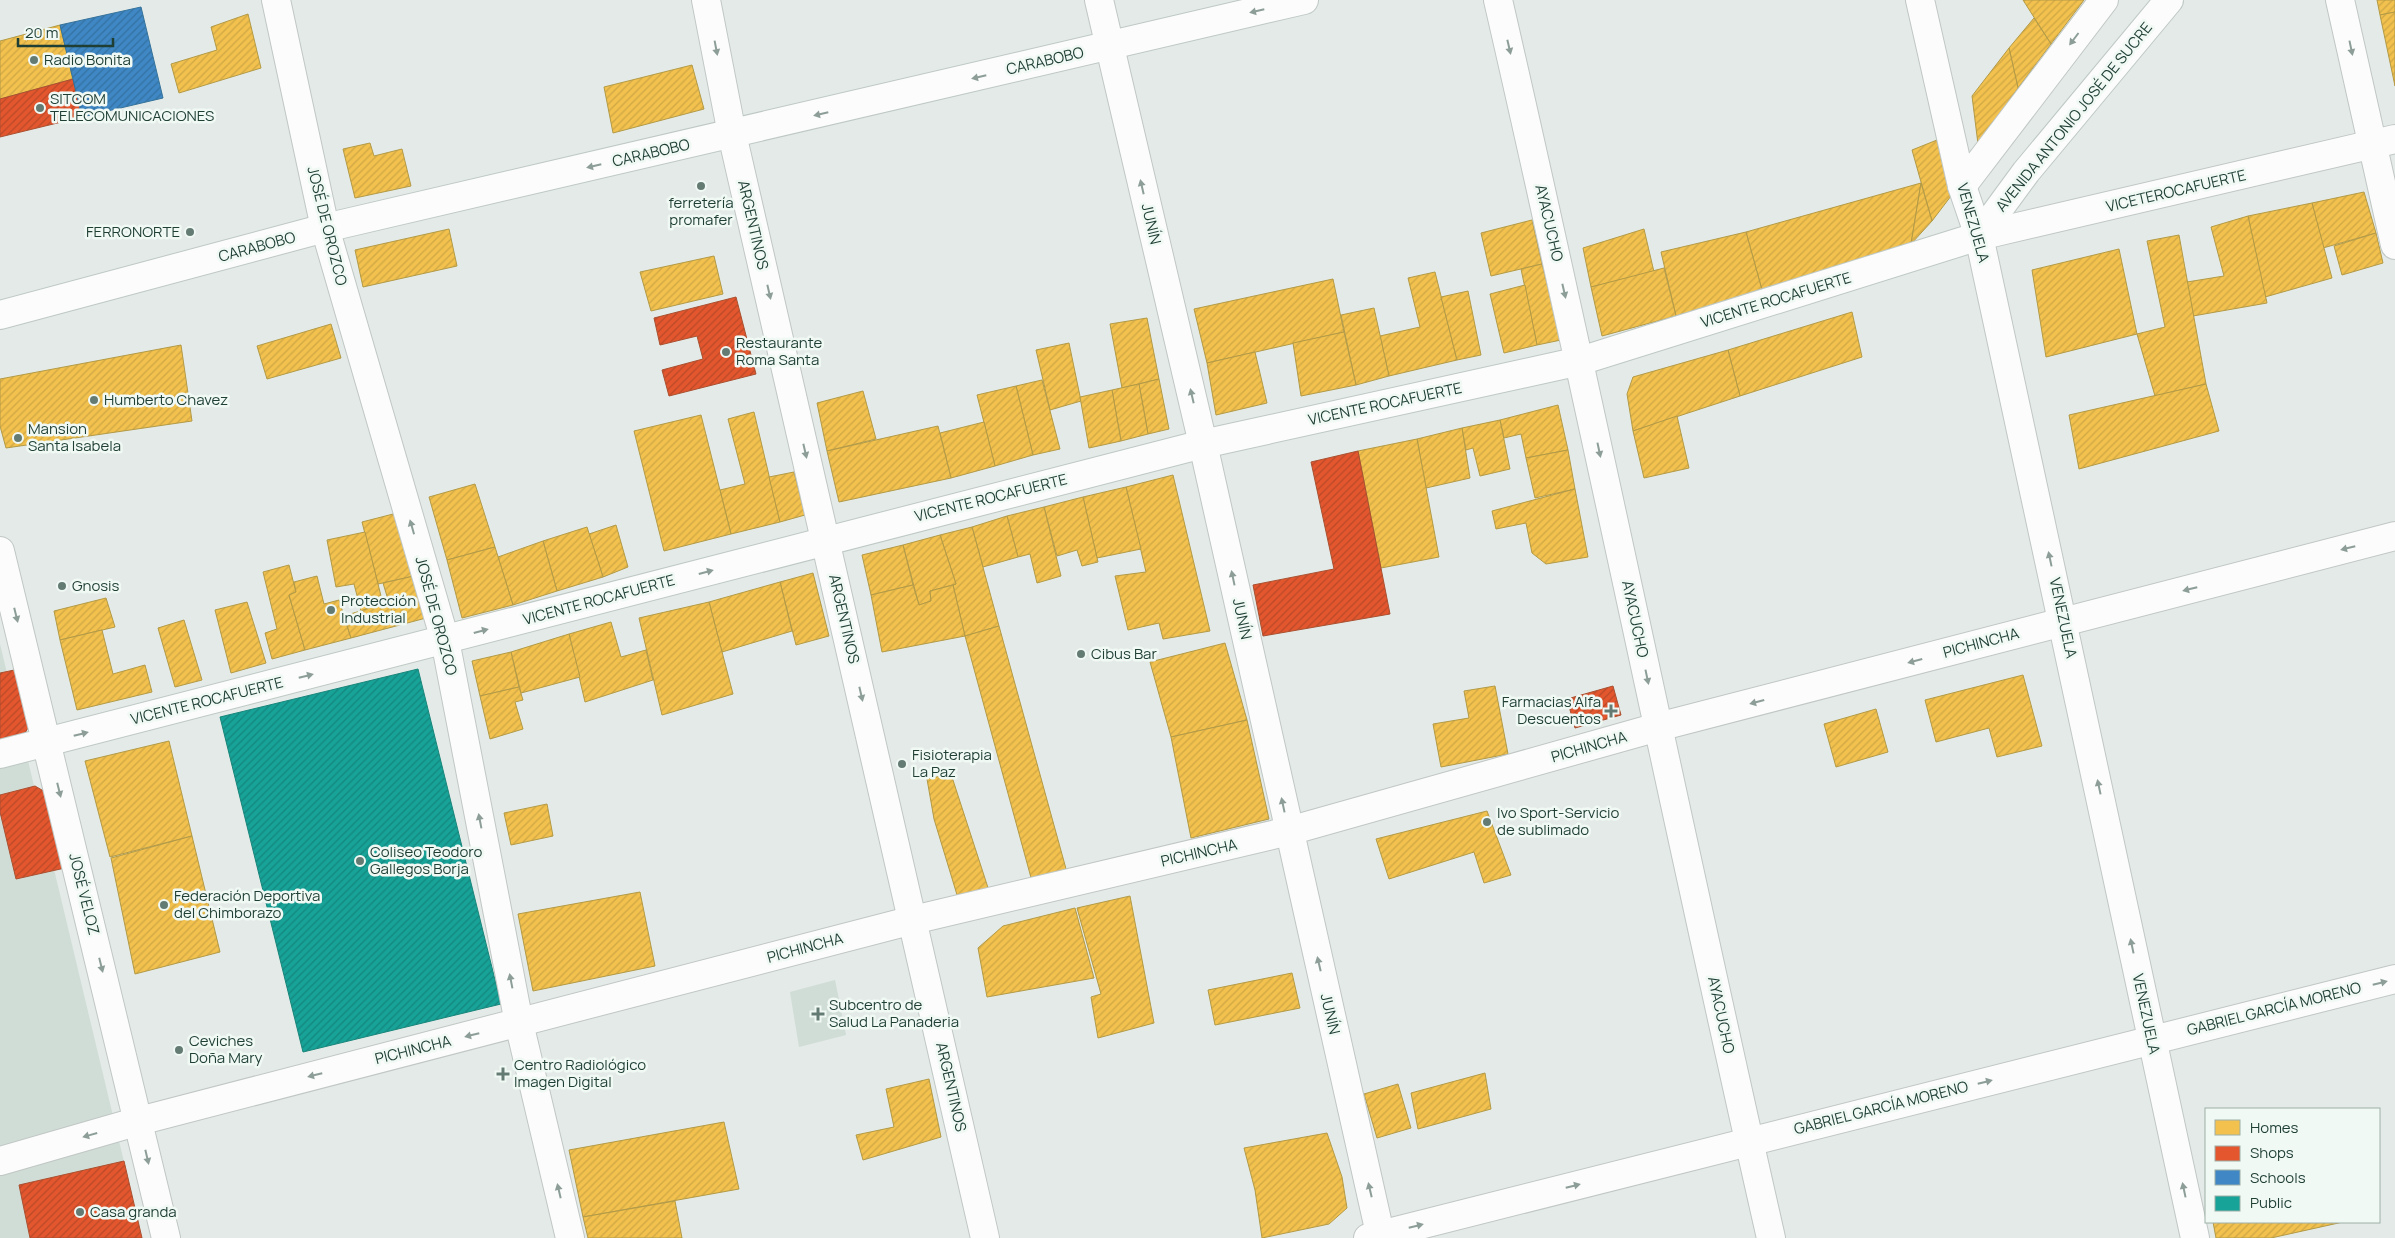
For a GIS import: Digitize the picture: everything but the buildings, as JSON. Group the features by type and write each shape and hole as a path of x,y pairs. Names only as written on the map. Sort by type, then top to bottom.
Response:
{"street":[{"name":"JOSÉ DE OROZCO","path":"276,0 325,228 445,640 519,1022 570,1238"},
{"name":"ARGENTINOS","path":"706,0 732,134 985,1238"},
{"name":"JUNÍN","path":"1099,0 1203,444 1377,1237"},
{"name":"CARABOBO","path":"0,316 325,228 1304,0"},
{"name":"AYACUCHO","path":"1498,0 1580,361 1658,727 1771,1238"},
{"name":"VENEZUELA","path":"1920,0 1962,186 1979,236 2064,622 2195,1238"},
{"path":"1962,186 2104,0"},
{"name":"AVENIDA ANTONIO JOSÉ DE SUCRE","path":"1979,236 2026,172 2169,0"},
{"path":"2340,0 2384,142 2395,245"},
{"name":"VICETEROCAFUERTE","path":"1979,236 2384,142"},
{"name":"VICENTE ROCAFUERTE","path":"0,754 1203,444 1580,361 1979,236"},
{"name":"PICHINCHA","path":"0,1161 139,1121 913,920 1289,832 1658,727 2395,536"},
{"name":"JOSÉ VELOZ","path":"0,551 3,581 48,742 166,1238"},
{"name":"GABRIEL GARCÍA MORENO","path":"1377,1237 1749,1141 2395,979"}],"shaded area":[{"path":"0,644 124,1162 142,1238 0,1238"},
{"name":"Subcentro de Salud La Panaderia","path":"835,980 846,1035 799,1047 790,992"}],"place":[{"name":"Radio Bonita","path":"34,60"},
{"name":"SITCOM TELECOMUNICACIONES","path":"40,108"},
{"name":"ferretería promafer","path":"701,186"},
{"name":"FERRONORTE","path":"190,232"},
{"name":"Restaurante Roma Santa","path":"726,352"},
{"name":"Humberto Chavez","path":"94,400"},
{"name":"Mansion Santa Isabela","path":"18,438"},
{"name":"Gnosis","path":"62,586"},
{"name":"Protección Industrial","path":"331,610"},
{"name":"Cibus Bar","path":"1081,654"},
{"name":"Farmacias Alfa Descuentos","path":"1611,711"},
{"name":"Fisioterapia La Paz","path":"902,764"},
{"name":"Ivo Sport-Servicio de sublimado","path":"1487,822"},
{"name":"Coliseo Teodoro Gallegos Borja","path":"360,861"},
{"name":"Federación Deportiva del Chimborazo","path":"164,905"},
{"name":"Subcentro de Salud La Panaderia","path":"818,1014"},
{"name":"Ceviches Doña Mary","path":"179,1050"},
{"name":"Centro Radiológico Imagen Digital","path":"503,1074"},
{"name":"Casa granda","path":"80,1212"}]}
